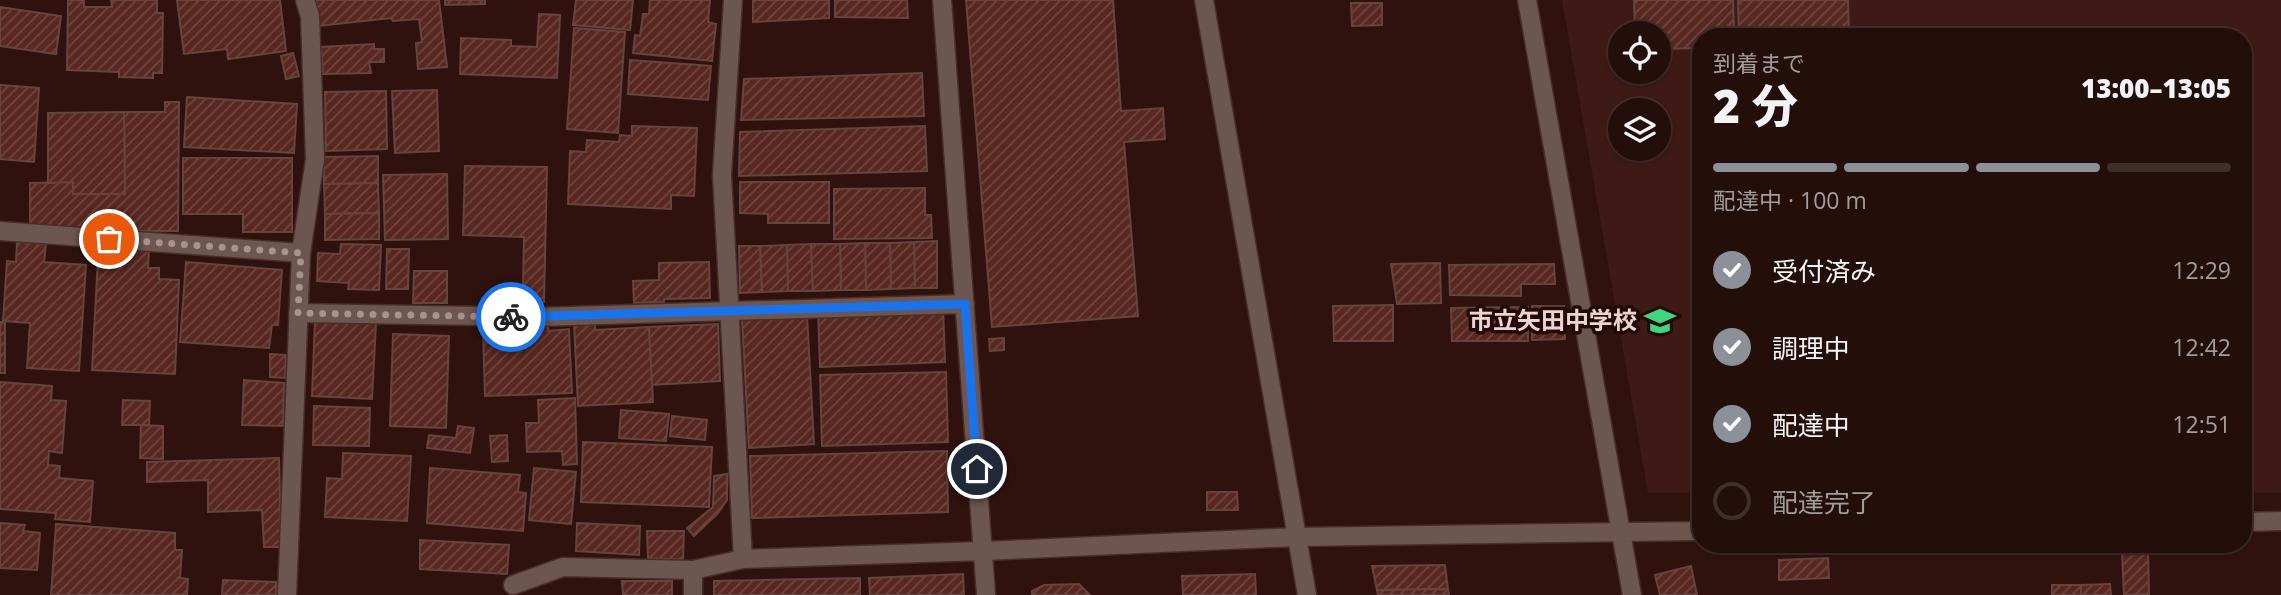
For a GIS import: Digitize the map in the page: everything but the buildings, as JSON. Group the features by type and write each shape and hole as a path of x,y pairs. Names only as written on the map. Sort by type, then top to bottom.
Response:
{"street":[{"path":"287,595 301,253 315,159 310,16 305,0"},
{"path":"733,0 722,175 743,559"},
{"path":"942,0 986,595"},
{"path":"1204,0 1307,595"},
{"path":"1527,0 1632,595"},
{"path":"0,231 301,253"},
{"path":"298,313 537,317 965,304"},
{"path":"2252,522 2281,521"},
{"path":"513,585 563,567 693,570 743,559 1296,537 1692,531"},
{"path":"693,570 693,595"}],"shaded area":[{"name":"市立矢田中学校","path":"1562,0 2281,0 2281,493 2252,493 2252,28 1692,28 1692,493 1648,493"}],"way so far":[{"path":"109,239 301,253 298,313 511,317"}],"place":[{"name":"市立矢田中学校","path":"1660,321"}],"route":[{"path":"511,317 965,304 977,469"}]}
